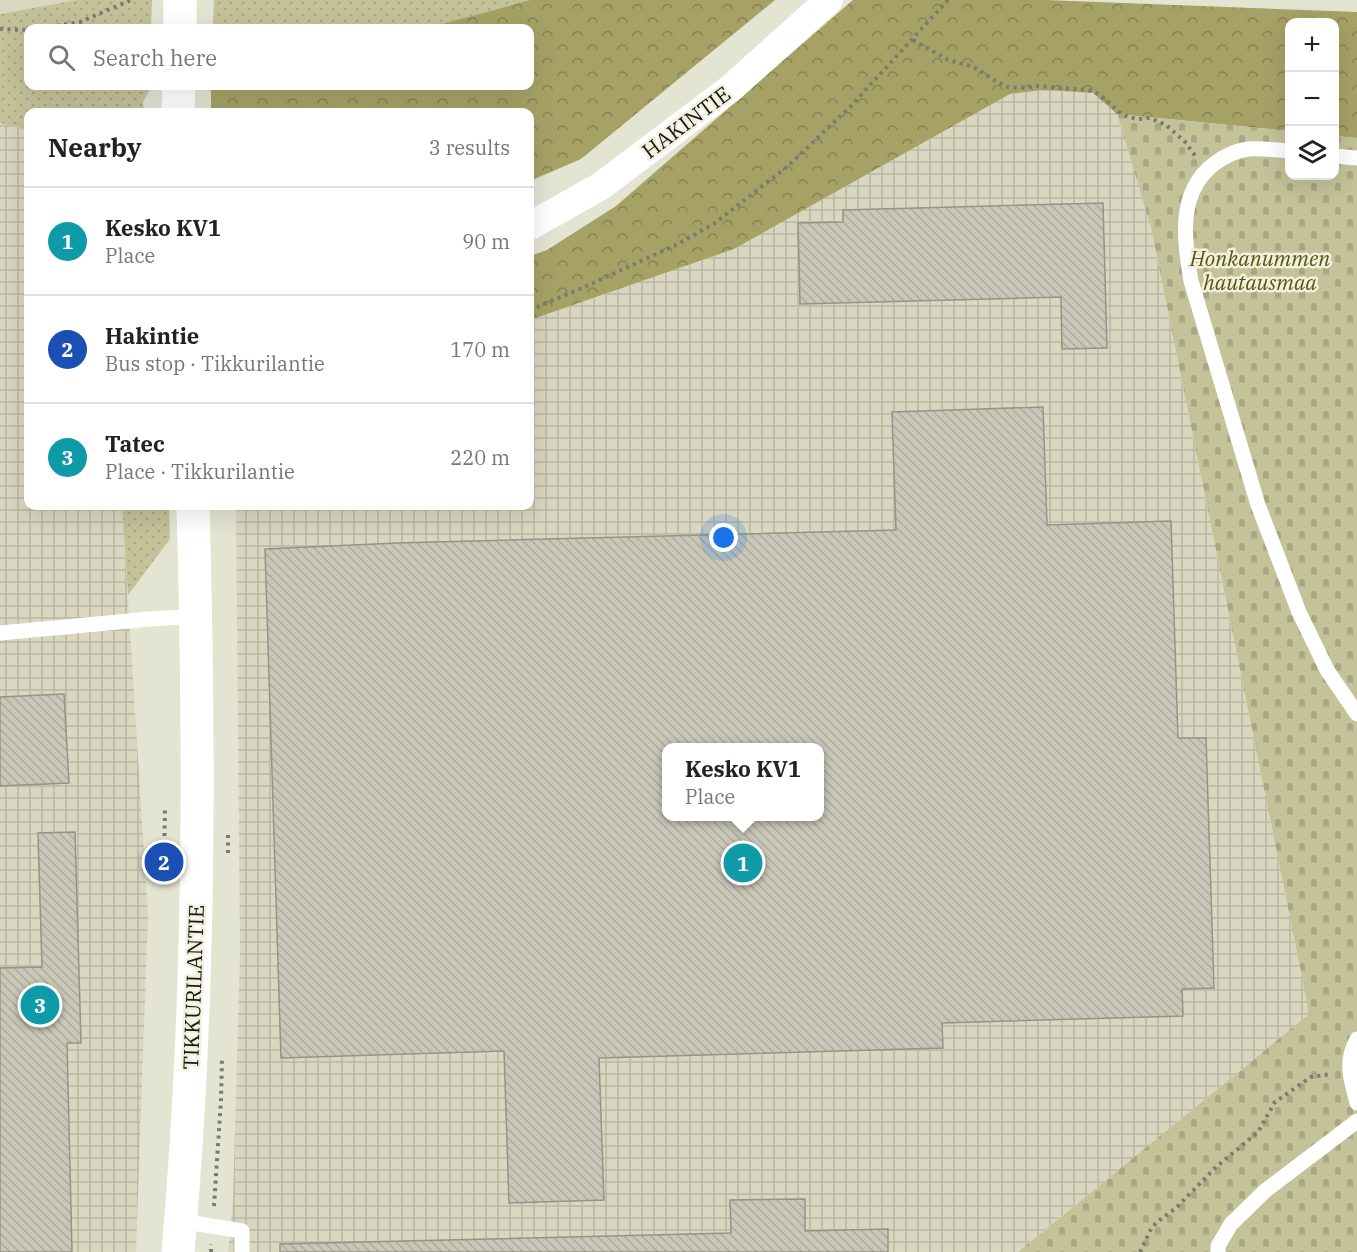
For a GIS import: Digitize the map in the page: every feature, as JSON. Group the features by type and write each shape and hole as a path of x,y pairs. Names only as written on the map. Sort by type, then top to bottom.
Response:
{"main road":[{"path":"180,0 180,24"},
{"path":"178,108 179,90"},
{"name":"TIKKURILANTIE","path":"179,1237 187,1140 195,967 197,825 193,510"}],"street":[{"name":"HAKINTIE","path":"534,224 601,186 731,88 829,0"}],"lane":[{"path":"1285,151 1247,149 1232,153 1207,169 1192,191 1188,204 1185,222 1186,249 1191,281 1258,505 1308,632 1327,670 1357,714"},
{"path":"1339,156 1357,158"},
{"path":"0,633 196,616"},
{"path":"1357,1039 1350,1057 1349,1071 1357,1103"},
{"path":"1218,1252 1218,1246 1231,1224 1265,1191 1357,1121"},
{"path":"179,1237 242,1231 242,1252"}],"path":[{"path":"67,24 80,22 131,0"},
{"path":"534,308 678,244 715,224 788,166 851,106 948,0"},
{"path":"0,29 24,30"},
{"path":"913,40 948,60 974,67 1008,87 1036,86 1088,90 1099,94 1117,111 1128,117 1150,118 1166,125 1185,142 1207,169"},
{"path":"1140,1252 1152,1227 1176,1208 1215,1168 1258,1132 1275,1102 1311,1077 1349,1071"}],"shaded area":[{"path":"0,0 77,0 0,14"},
{"path":"1043,90 1094,93 1117,114 1151,227 1308,1015 1018,1252 228,1252 233,1199 240,953 236,510 534,510 534,319 734,249 1010,94"},
{"path":"0,123 24,129 24,510 122,510 148,915 136,1252 0,1252"}],"green space":[{"path":"77,0 152,0 151,24 24,24 24,90 149,90 143,102 144,108 24,108 24,129 0,123 0,14"},
{"path":"214,0 530,0 442,24 213,24"},
{"path":"530,0 775,0 581,159 534,179 534,108 211,108 211,90 534,90 534,24 442,24"},
{"path":"853,0 1046,0 1357,12 1357,138 1339,136 1339,18 1285,18 1285,131 1117,114 1093,93 1043,90 1010,94 734,249 534,319 534,255 547,250 616,206"},
{"name":"Honkanummen hautausmaa","path":"1117,114 1285,131 1285,180 1339,180 1339,136 1357,138 1357,1252 1018,1252 1308,1015 1151,227"},
{"path":"122,510 169,510 170,539 128,595"}],"building":[{"path":"1103,203 1107,348 1062,349 1061,297 800,304 798,223 843,222 843,210"},
{"path":"1043,407 1047,525 1171,521 1178,738 1206,738 1214,988 1182,989 1183,1016 942,1023 943,1048 599,1058 604,1200 509,1203 504,1051 281,1058 265,549 397,543 896,530 892,412"},
{"path":"64,694 69,783 0,786 0,697"},
{"path":"75,832 81,1043 67,1043 72,1252 0,1252 0,968 42,967 38,833"},
{"path":"805,1199 805,1231 888,1229 888,1252 280,1252 280,1244 731,1233 730,1200"}],"place":[{"name":"Hakintie","path":"164,862"},
{"name":"Kesko KV1","path":"743,863"},
{"name":"Tatec","path":"40,1005"}]}
